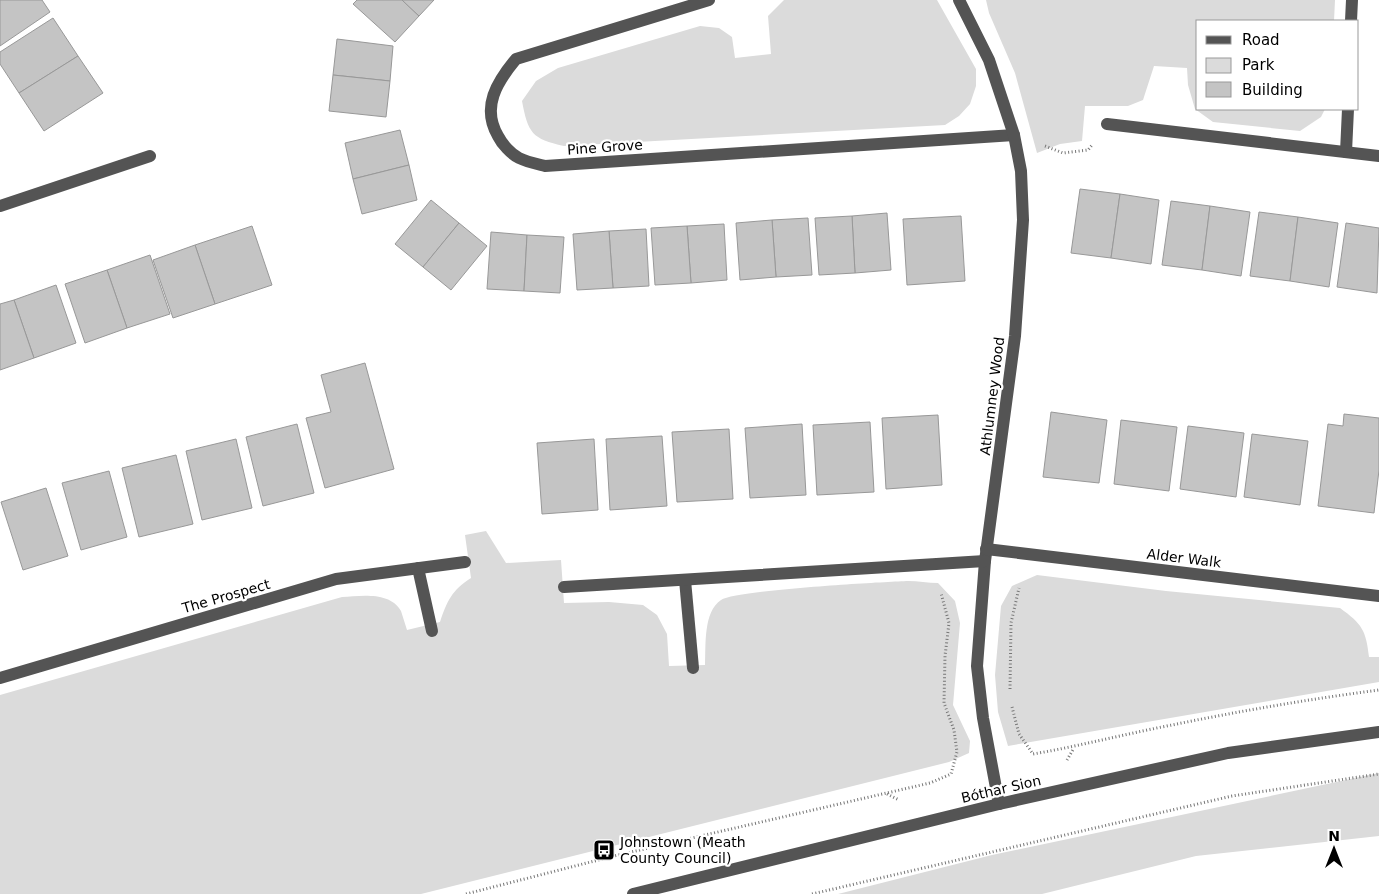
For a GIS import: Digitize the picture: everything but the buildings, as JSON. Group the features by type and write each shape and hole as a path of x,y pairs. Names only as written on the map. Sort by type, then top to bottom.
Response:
{"street":[{"name":"Pine Grove","path":"709,0 516,59 502,77 491,101 491,124 502,143 518,158 545,166 1014,135"},
{"name":"Athlumney Wood","path":"959,0 989,60 1014,135 1020,171 1023,220 1015,336 986,555 977,666 983,718 999,804"},
{"path":"1351,20 1352,0"},
{"path":"1346,152 1348,110"},
{"path":"1107,124 1379,156"},
{"path":"0,206 150,156"},
{"name":"Alder Walk","path":"564,587 685,580 986,555 1379,596"},
{"name":"The Prospect","path":"0,678 336,579 465,562"},
{"path":"418,568 432,631"},
{"path":"685,580 693,668"},
{"name":"Bóthar Sion","path":"633,894 999,804 1228,753 1379,732"}],"path":[{"path":"1014,135 1064,153 1088,150 1107,124"},
{"path":"1010,694 1011,623 1019,588"},
{"path":"466,894 614,856 930,783 952,774 957,752 954,730 944,703 945,656 950,623 941,593"},
{"path":"1011,703 1018,734 1033,754 1309,699 1379,690"},
{"path":"812,894 1232,796 1379,774"}],"green space":[{"path":"784,0 937,0 976,69 976,86 970,104 959,116 945,125 564,146 545,141 533,133 529,127 522,101 536,81 558,68 700,26 719,28 732,37 735,58 771,54 768,16"},
{"path":"986,0 1335,0 1334,20 1196,20 1196,110 1188,85 1187,68 1154,66 1143,100 1128,106 1085,106 1082,141 1060,144 1037,153 1015,73 989,13"},
{"path":"1196,110 1324,110 1321,117 1300,131 1213,122"},
{"path":"486,531 506,563 561,560 564,603 609,602 643,605 657,615 667,634 669,666 705,665 708,621 711,613 715,605 721,600 732,596 841,585 908,581 938,583 955,601 960,623 953,705 970,741 969,753 949,762 421,894 0,894 0,695 342,597 374,596 390,600 401,611 407,630 440,622 451,597 459,587 471,578 465,535"},
{"path":"1037,575 1166,591 1340,608 1362,628 1369,657 1379,657 1379,682 1008,746 998,712 995,675 1001,606 1012,586"},
{"path":"1379,773 1379,836 1196,856 1042,894 838,894 992,855"}],"place":[{"name":"Johnstown (Meath County Council)","path":"604,850"}]}
